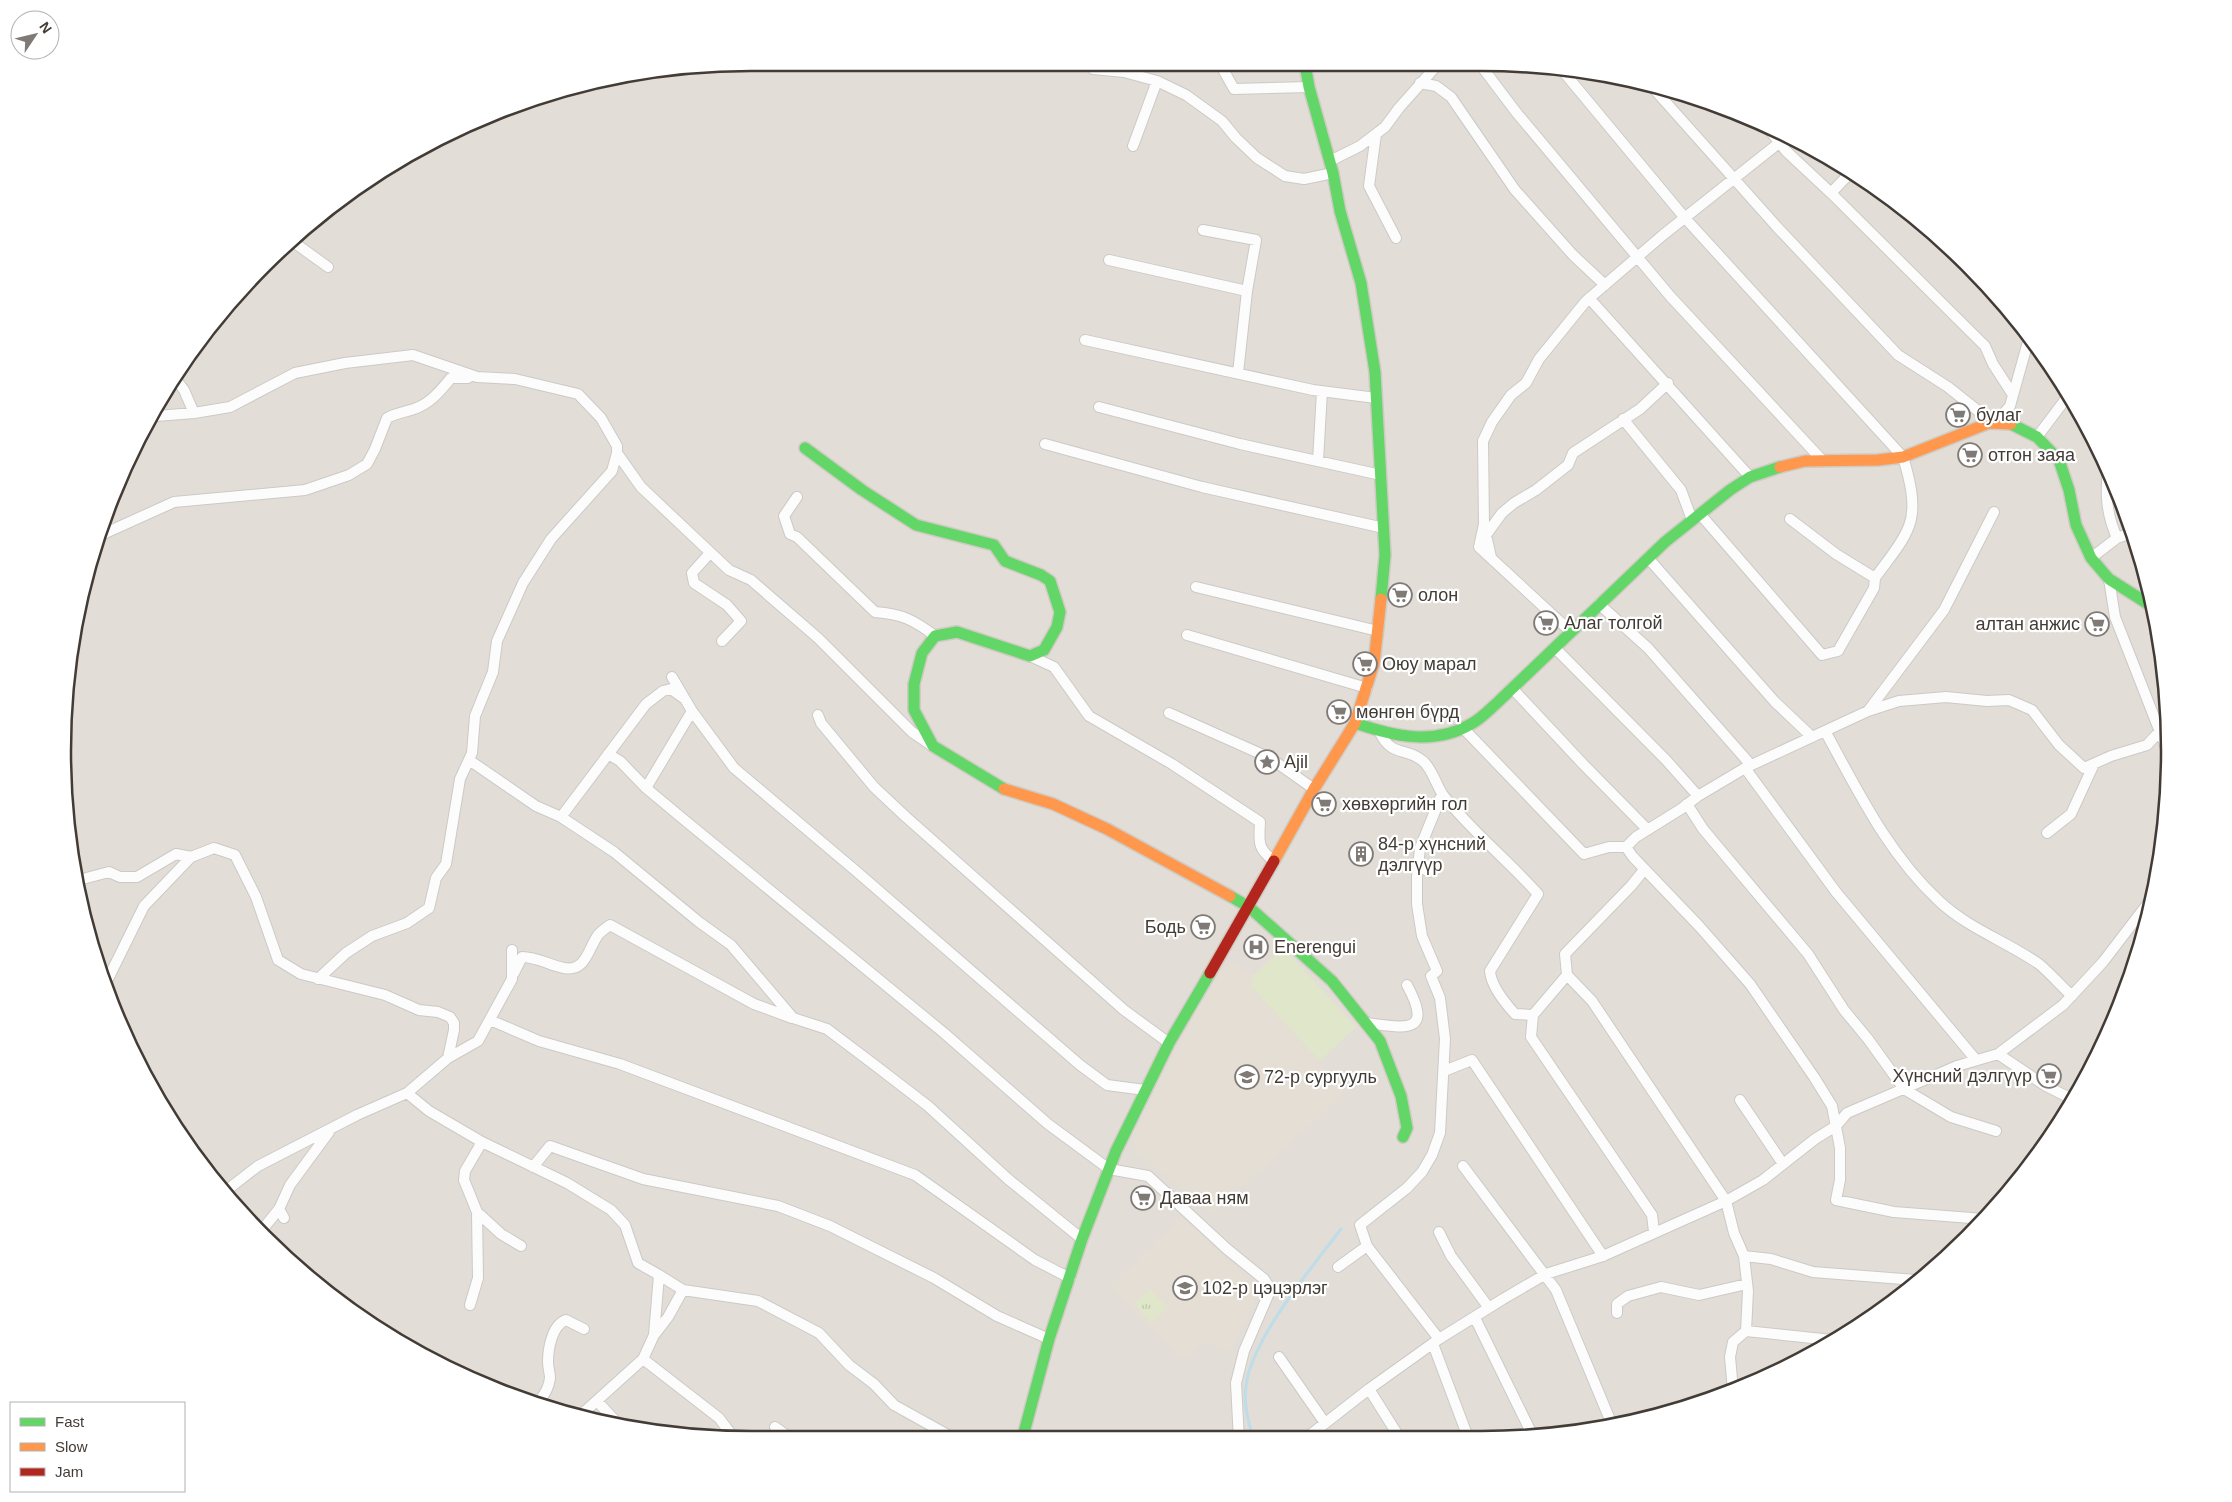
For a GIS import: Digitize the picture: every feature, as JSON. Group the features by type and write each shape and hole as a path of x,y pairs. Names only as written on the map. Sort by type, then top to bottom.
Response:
{"main road":[{"path":"1024,1431 1049,1339 1082,1239 1109,1169 1169,1043 1314,789 1355,723 1374,663 1386,555 1375,372 1361,283 1340,211 1333,173 1306,71"},
{"path":"1355,723 1398,736 1424,738 1446,736 1464,729 1479,719 1648,558 1730,490 1750,477 1782,466 1822,460 1878,460 1903,457 1989,423 2013,424 2037,437 2060,460 2069,490 2076,525 2090,558 2109,579 2144,601"},
{"path":"805,448 862,490 916,525 994,545 1005,562 1041,575 1050,581 1060,612 1057,627 1044,650 1030,656 957,632 935,636 922,653 914,684 914,710 933,746 1004,789 1053,804 1107,829 1248,907 1332,981 1380,1041 1401,1096 1407,1128 1403,1137"}],"street":[{"path":"1114,71 1157,81 1186,95 1222,121 1236,138 1257,158 1286,176 1304,179 1333,173"},
{"path":"1224,71 1234,89 1309,87"},
{"path":"1330,161 1360,146 1385,127 1431,71"},
{"path":"1486,71 1575,184 1670,296 1822,460"},
{"path":"1568,77 1685,218 1903,457 1910,483 1912,514 1909,526 1875,578 1874,588 1838,651 1822,655 1696,517 1681,490 1623,419"},
{"path":"1134,146 1157,81"},
{"path":"1420,83 1436,86 1450,97 1515,190 1573,255 1605,285"},
{"path":"1659,95 1733,178 1898,355 1948,388 1982,414 1989,423 1999,419 2010,406 2027,346"},
{"path":"1376,134 1369,186 1396,238"},
{"path":"1775,138 1813,178 1831,193 1985,346 1993,364 2013,395"},
{"path":"1571,632 1479,547 1484,524 1483,441 1492,422 1511,395 1526,383 1539,359 1590,298 1733,178 1779,143"},
{"path":"1831,193 1846,178"},
{"path":"1203,230 1256,240 1247,291 1238,373"},
{"path":"298,245 328,267"},
{"path":"1109,260 1247,291"},
{"path":"1590,298 1668,383 1750,477"},
{"path":"1085,340 1322,391 1376,398"},
{"path":"159,416 194,413 230,407 295,373 345,363 413,355 477,377"},
{"path":"108,531 174,502 305,490 349,475 367,464 387,418 398,412 415,408 434,398 451,378 515,379 578,394 601,418 617,446 612,471 551,539 523,583 496,641 494,672 475,716 472,753 460,779 446,864 436,878 429,908 407,923 372,936 346,953 318,979"},
{"path":"1491,557 1486,534 1502,513 1568,466 1573,453 1640,409 1668,383"},
{"path":"179,384 194,413"},
{"path":"1318,461 1322,391"},
{"path":"2037,437 2064,401"},
{"path":"1099,407 1240,444 1381,476"},
{"path":"1045,444 1202,487 1384,528"},
{"path":"617,453 641,487 710,553 729,570 751,580 818,638 912,732 933,746"},
{"path":"2106,485 2108,519 2116,538"},
{"path":"798,497 784,516 790,534 797,537 875,612 892,613 913,619 935,636"},
{"path":"1868,711 1944,610 1994,512"},
{"path":"1790,520 1836,554 1875,578"},
{"path":"2090,558 2116,538 2126,535"},
{"path":"710,553 692,573 694,583 727,606 741,621 722,641"},
{"path":"1648,558 1775,702 1812,738"},
{"path":"2109,579 2115,617 2160,735"},
{"path":"1196,587 1378,631"},
{"path":"1599,604 1648,648 1748,767 1836,892 1976,1060"},
{"path":"1187,635 1367,688"},
{"path":"1555,648 1666,760 1698,796"},
{"path":"1030,656 1054,667 1089,716 1168,761 1260,822 1260,846 1263,853 1274,861"},
{"path":"672,677 692,711 734,768 1059,1047 1107,1085 1145,1090"},
{"path":"1512,688 1582,764 1648,830"},
{"path":"561,817 646,704 663,692 671,689 685,699"},
{"path":"1464,729 1584,854 1609,847 1626,846 1698,796 1748,767 1868,711 1899,701 1946,697 1987,701 2009,700 2032,710 2059,745 2084,768 2147,745 2159,732"},
{"path":"646,788 692,711"},
{"path":"1169,713 1270,758 1314,789"},
{"path":"818,715 821,723 874,787 982,886 1117,1004 1169,1043"},
{"path":"1379,731 1388,746 1425,763 1442,794 1484,841 1510,863 1538,894 1490,971 1490,978 1507,1006 1515,1014 1533,1015"},
{"path":"1825,731 1894,851 1939,902 1979,931 2041,966 2072,996"},
{"path":"608,754 620,761 646,788 944,1033 1048,1124 1109,1169 1148,1176 1227,1249 1264,1279 1268,1285 1269,1293 1244,1351 1236,1383 1239,1431"},
{"path":"469,760 536,806 561,817 614,852 731,945 793,1018"},
{"path":"2047,833 2071,814 2094,764"},
{"path":"1442,794 1420,848 1417,904 1422,936 1437,971 1430,976 1440,998 1445,1039 1440,1133 1432,1155 1422,1172 1407,1188 1360,1225 1367,1246 1436,1342 1466,1431"},
{"path":"1687,804 1703,829 1808,954 1844,1010 1868,1039 1904,1089 1951,1118 1996,1131"},
{"path":"1626,846 1644,870 1699,926 1750,984 1832,1106 1840,1148 1840,1172 1836,1200 1894,1212 1974,1218"},
{"path":"83,878 109,872 120,877 136,877 176,854 191,856 214,848 235,855 256,897 278,960 300,974 385,995 419,1010 438,1012 450,1017 454,1023 454,1030 448,1058"},
{"path":"110,976 144,906 191,856"},
{"path":"1418,865 1429,872"},
{"path":"1644,870 1566,954 1567,976 1592,1001 1726,1201 1734,1233 1744,1256 1747,1284 1746,1331"},
{"path":"1318,1431 1369,1389 1436,1342 1546,1274 1603,1256 1726,1201 1763,1180 1836,1126 1847,1112 1957,1066 1998,1054 2063,1006 2103,962 2142,912"},
{"path":"231,1189 258,1166 330,1129 407,1093 448,1058 478,1041 522,957 533,957 565,968 576,968 584,961 599,934 610,924 754,1004 827,1029 928,1106 1008,1179 1082,1239"},
{"path":"512,950 512,978"},
{"path":"1567,976 1533,1015 1531,1038 1652,1215 1654,1232"},
{"path":"1366,1023 1407,1028 1414,1024 1417,1020 1415,1004 1407,985"},
{"path":"490,1020 539,1041 620,1064 915,1175 1035,1260 1070,1278"},
{"path":"1998,1054 2046,1086 2067,1096"},
{"path":"1444,1071 1472,1060 1603,1256"},
{"path":"407,1093 430,1111 482,1142 567,1183 611,1210 625,1225 638,1263 683,1290 758,1301 820,1333 849,1365 874,1384 894,1405 942,1431"},
{"path":"1740,1100 1784,1164"},
{"path":"265,1226 279,1209 290,1185 330,1129"},
{"path":"470,1305 478,1278 477,1212 464,1180 465,1171 482,1142"},
{"path":"533,1166 550,1146 643,1179 778,1206 830,1226 934,1278 997,1316 1049,1339"},
{"path":"1463,1166 1546,1274 1556,1290 1610,1419"},
{"path":"279,1209 284,1218"},
{"path":"477,1212 501,1234 521,1246"},
{"path":"1439,1232 1451,1256 1489,1308"},
{"path":"1338,1267 1367,1246"},
{"path":"1744,1256 1771,1259 1813,1272 1908,1279"},
{"path":"654,1335 659,1275"},
{"path":"1617,1313 1617,1304 1628,1296 1661,1287 1699,1295 1747,1284"},
{"path":"586,1411 643,1359 654,1335 668,1317 683,1290"},
{"path":"1475,1318 1529,1429"},
{"path":"542,1398 547,1392 550,1378 548,1363 550,1344 557,1328 562,1321 566,1320 584,1329"},
{"path":"1732,1382 1730,1357 1733,1342 1746,1331 1823,1339"},
{"path":"1279,1357 1325,1423"},
{"path":"643,1359 719,1418 728,1430"},
{"path":"1369,1389 1395,1431"},
{"path":"597,1401 611,1416"},
{"path":"775,1427 781,1431"}],"shaded area":[{"path":"751,71 1481,71 1570,77 1614,84 1657,94 1741,123 1782,141 1821,162 1895,212 1962,270 1992,303 2046,373 2070,411 2091,450 2125,533 2138,575 2148,618 2155,662 2161,751 2159,795 2155,840 2148,884 2138,927 2125,969 2091,1052 2070,1091 2020,1165 1962,1232 1895,1290 1821,1340 1782,1361 1699,1395 1657,1408 1614,1418 1570,1425 1525,1429 1481,1431 751,1431 662,1425 618,1418 575,1408 491,1379 450,1361 411,1340 337,1290 270,1232 212,1165 186,1129 162,1091 141,1052 107,969 94,927 84,884 77,840 71,751 77,662 84,618 94,575 123,491 141,450 162,411 212,337 240,303 270,270 303,240 373,186 411,162 450,141 533,107 575,94 618,84 662,77"},
{"name":"72-р сургууль","path":"1283,946 1359,1026 1317,1062 1345,1093 1211,1215 1136,1151 1132,1141 1192,1020 1229,960 1251,975"},
{"name":"102-р цэцэрлэг","path":"1181,1217 1260,1290 1231,1349 1225,1352 1204,1342 1182,1360 1110,1287"}],"green space":[{"path":"1283,948 1356,1027 1320,1061 1251,986 1253,976"},
{"path":"1150,1289 1167,1307 1152,1323 1134,1304"}],"waterway":[{"path":"1251,1431 1245,1400 1246,1386 1250,1368 1259,1347 1284,1305 1341,1229"}],"traffic: fast":[{"path":"1306,71 1333,173 1340,211 1361,283 1375,372 1385,555 1381,599"},
{"path":"2011,424 2037,437 2059,460 2069,490 2076,525 2091,558 2109,579 2144,601"},
{"path":"805,448 862,490 916,525 994,545 1005,561 1041,575 1050,581 1060,612 1057,627 1044,650 1030,656 957,632 935,636 922,653 914,684 914,710 933,746 1004,789"},
{"path":"1355,723 1399,735 1428,737 1457,731 1475,722 1665,542 1730,490 1750,477 1780,467"},
{"path":"1230,896 1249,907 1332,981 1380,1041 1401,1096 1407,1128 1403,1137"},
{"path":"1024,1431 1049,1339 1082,1239 1116,1151 1169,1043 1210,973"}],"traffic: slow":[{"path":"1780,467 1805,461 1878,460 1903,457 1989,423 2011,424"},
{"path":"1274,861 1314,789 1355,723 1374,663 1381,599"},
{"path":"1004,789 1053,804 1107,829 1230,896"}],"traffic: jam":[{"path":"1210,973 1274,861"}],"place":[{"name":"булаг","path":"1958,415"},
{"name":"отгон заяа","path":"1970,455"},
{"name":"олон","path":"1400,595"},
{"name":"Алаг толгой","path":"1546,623"},
{"name":"алтан анжис","path":"2097,624"},
{"name":"Оюу марал","path":"1365,664"},
{"name":"мөнгөн бүрд","path":"1339,712"},
{"name":"Ajil","path":"1267,762"},
{"name":"хөвхөргийн гол","path":"1324,804"},
{"name":"84-р хүнсний дэлгүүр","path":"1361,854"},
{"name":"Бодь","path":"1203,927"},
{"name":"Enerengui","path":"1256,947"},
{"name":"Хүнсний дэлгүүр","path":"2049,1076"},
{"name":"72-р сургууль","path":"1247,1077"},
{"name":"Даваа ням","path":"1143,1198"},
{"name":"102-р цэцэрлэг","path":"1185,1288"}]}
